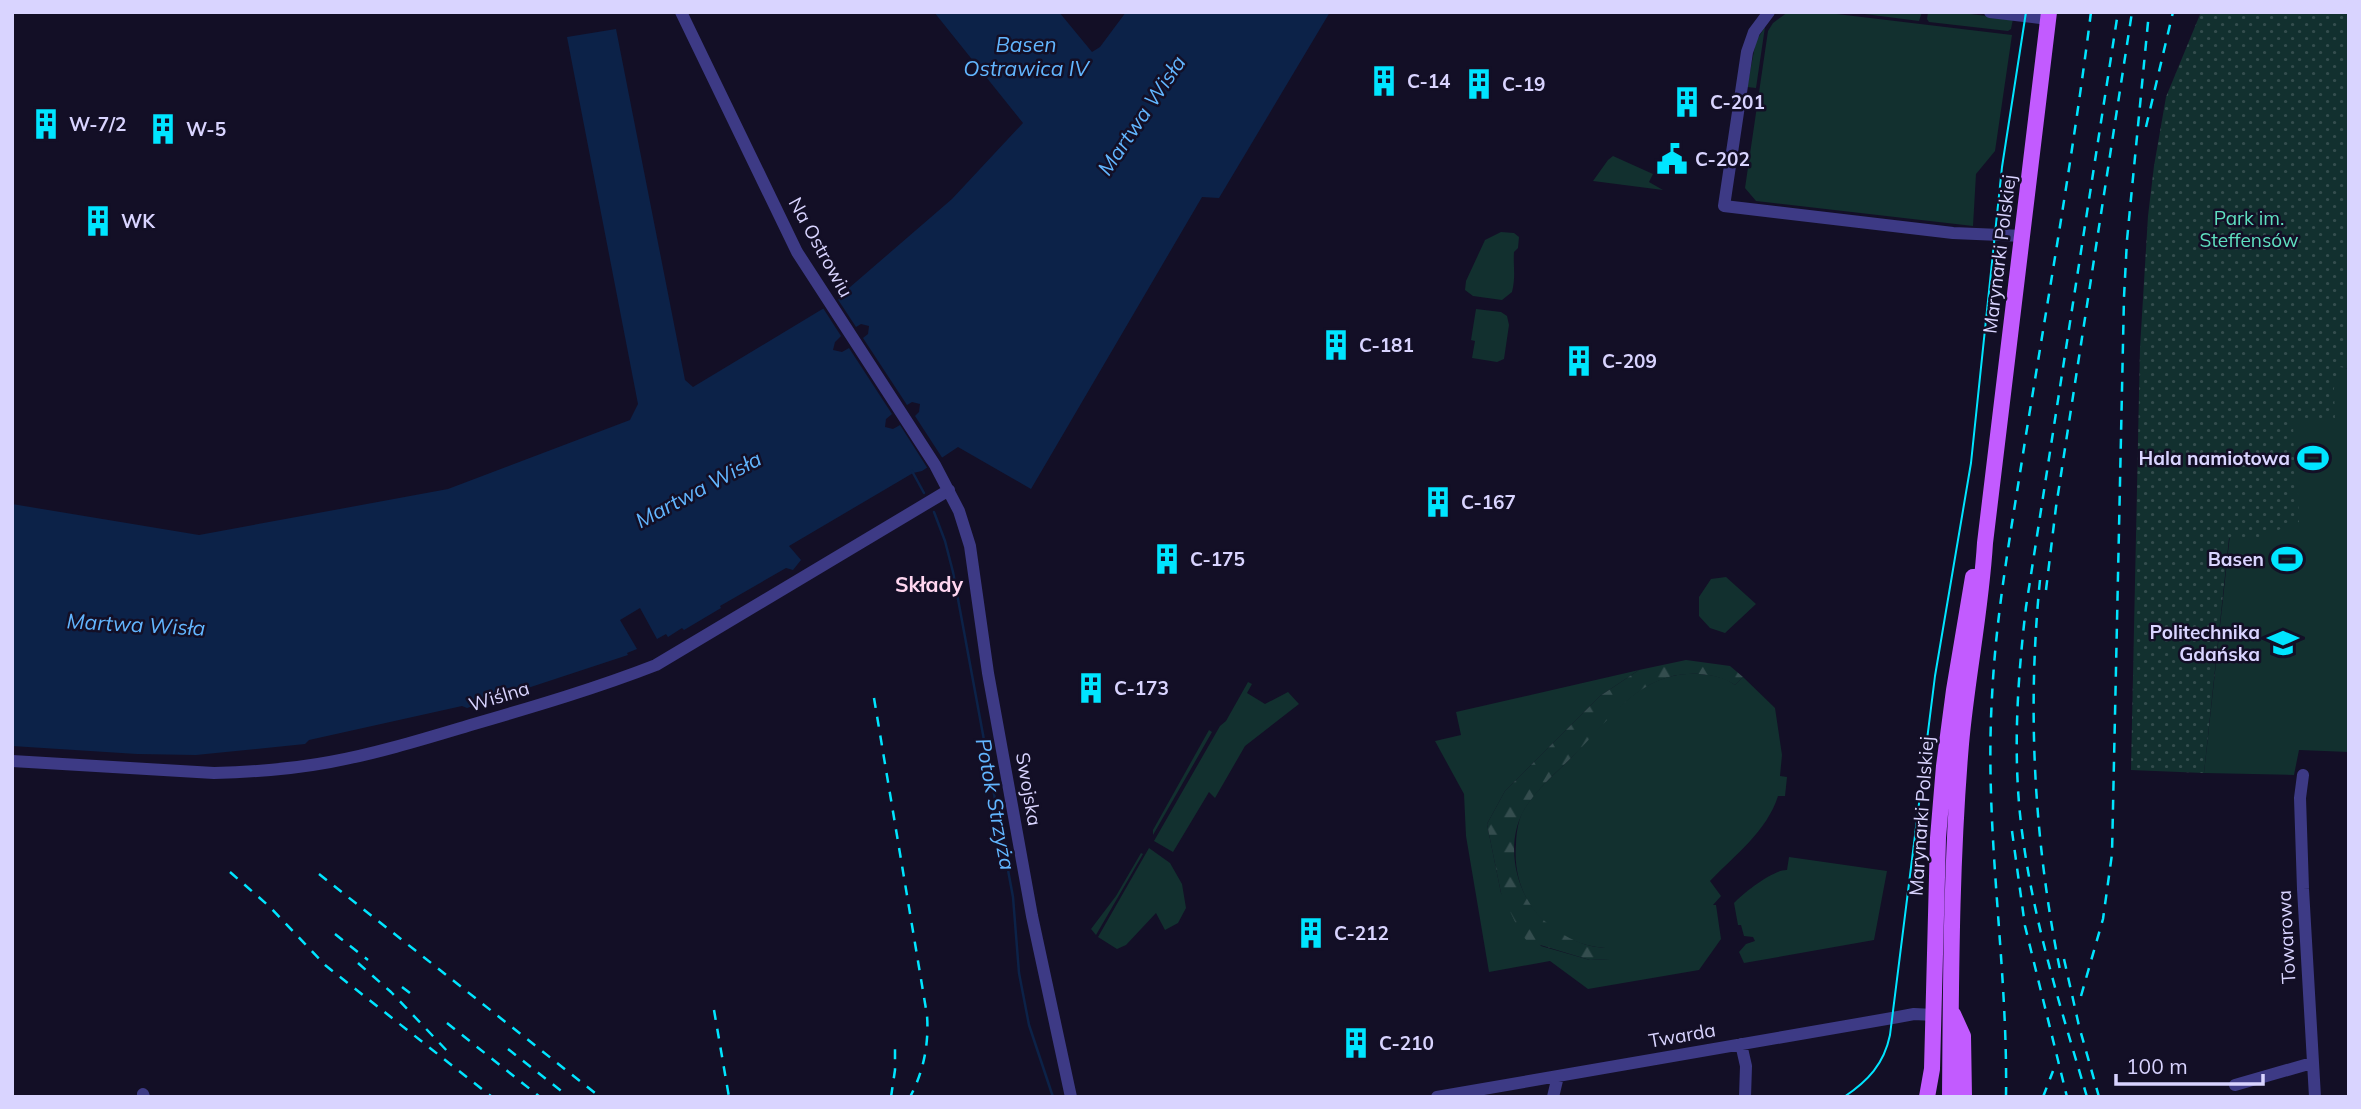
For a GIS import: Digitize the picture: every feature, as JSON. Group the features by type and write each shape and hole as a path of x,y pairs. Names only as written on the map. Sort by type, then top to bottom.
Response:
{"main road":[{"name":"Marynarki Polskiej","path":"1927,1097 1932,1069 1938,838 1957,721 1974,571 1985,543 2048,16"},
{"name":"Marynarki Polskiej","path":"1950,1097 1957,721"},
{"path":"1951,1008 1964,1036 1964,1097"}],"street":[{"name":"Na Ostrowiu","path":"681,12 797,252 935,465 948,490"},
{"path":"1769,12 1754,32 1747,52 1724,206 1953,233 2023,236"},
{"path":"1990,12 2048,16"},
{"name":"Wiślna","path":"12,761 214,773 243,772 328,762 381,751 473,725 612,682 656,665 948,490"},
{"name":"Swojska","path":"948,490 959,511 970,546 988,673 1030,902 1071,1097"},
{"name":"Towarowa","path":"2303,775 2300,798 2303,889 2315,1097"},
{"name":"Twarda","path":"1437,1097 1914,1014 1934,1015"},
{"path":"1741,1044 1746,1066 1745,1097"},
{"path":"2235,1085 2312,1063"},
{"path":"1553,1097 1558,1076"}],"green space":[{"path":"1788,12 1820,12 2012,35 1995,151 1976,174 1973,226 1756,201 1745,188 1768,31 1773,23"},
{"path":"1849,12 1922,12 1919,21"},
{"path":"1928,12 2013,19 2008,31 1929,22"},
{"name":"Park im. Steffensów","path":"2201,12 2349,12 2349,369 2340,367 2334,388 2335,421 2293,421 2295,493 2298,493 2299,522 2253,540 2229,538 2204,773 2131,770 2140,348 2148,216 2166,97"},
{"path":"1765,27 1756,88 1747,87 1756,41"},
{"path":"1613,156 1653,174 1649,182 1663,190 1593,181"},
{"path":"1501,232 1514,233 1519,237 1518,248 1514,252 1512,292 1502,300 1473,296 1465,290 1466,281 1485,240"},
{"path":"1476,309 1501,312 1507,316 1509,325 1504,359 1497,362 1472,358 1475,341 1471,340"},
{"name":"Politechnika Gdańska","path":"2231,337 2349,369 2349,752 2299,750 2294,775 2204,773 2236,479"},
{"path":"1726,577 1756,604 1725,633 1710,628 1699,616 1699,597 1711,579"},
{"path":"1686,660 1730,666 1743,677 1735,685 1709,675 1680,675 1647,686 1619,708 1542,787 1528,803 1517,826 1514,856 1517,872 1521,887 1537,913 1571,939 1596,947 1615,948 1614,954 1610,959 1590,960 1527,941 1501,893 1487,824 1505,791 1600,696 1639,670"},
{"path":"1639,670 1600,696 1505,791 1487,824 1501,893 1541,946 1590,960 1609,959 1605,948 1567,938 1551,928 1527,900 1516,864 1516,836 1522,813 1538,791 1613,713 1643,688 1679,675 1714,676 1735,685 1743,677 1775,708 1782,755 1780,776 1787,777 1785,796 1778,796 1773,809 1758,831 1710,881 1721,896 1713,905 1716,905 1721,939 1699,970 1588,989 1550,961 1489,972 1466,836 1464,794 1435,741 1461,735 1456,712"},
{"path":"1248,682 1252,684 1247,693 1265,704 1288,692 1299,704 1245,746 1215,798 1209,792 1173,852 1154,841"},
{"path":"1209,730 1212,732 1153,835 1153,830"},
{"path":"1149,848 1170,863 1182,884 1186,908 1178,923 1165,930 1156,913 1126,945 1117,949 1098,937"},
{"path":"1141,853 1143,854 1096,935 1091,929 1116,896"},
{"path":"1789,857 1887,871 1874,940 1744,963 1739,952 1746,944 1755,941 1753,937 1744,936 1741,925 1738,925 1734,903 1767,877 1787,870"}],"water":[{"path":"934,12 1059,12 1092,52 1100,47 1126,12 1330,12 1219,198 1202,197 1031,489 958,447 922,471 913,473 789,546 801,560 793,570 786,568 684,630 682,628 668,637 666,634 657,639 640,608 620,620 637,649 627,653 628,655 467,708 462,706 309,740 305,744 196,755 12,746 12,504 199,535 448,489 630,420 638,404 567,37 616,29 685,380 693,387 849,293 849,288 952,199 1023,123"}],"pier":[{"path":"837,298 856,327 861,324 869,326 868,334 863,338 907,405 912,402 920,404 919,412 915,416 943,459 928,469 900,425 893,429 885,427 886,419 892,414 849,348 842,352 833,350 835,342 841,336 823,308"}],"waterway":[{"name":"Potok Strzyża","path":"912,471 924,493"},
{"name":"Potok Strzyża","path":"934,512 953,572 1013,897 1019,973 1029,1025 1053,1097"}],"tram line":[{"path":"1844,1097 1874,1071 1884,1055 1890,1035 1935,676 1971,463 2002,167 2026,12"}],"railway":[{"path":"2006,1097 2004,997 1991,797 1990,747 1994,665 2005,569 2091,12"},
{"path":"2087,1097 2050,969 2028,872 2020,810 2017,723 2026,607 2118,12"},
{"path":"2046,590 2056,507 2132,12"},
{"path":"2081,996 2103,919 2112,854 2124,297 2149,12"},
{"path":"2146,127 2173,12"},
{"path":"2040,580 2034,678 2035,775 2044,873 2060,970"},
{"path":"874,698 927,1015 924,1057 910,1097"},
{"path":"2012,831 2025,926 2067,1097"},
{"path":"230,872 270,907 325,965 492,1097"},
{"path":"319,874 600,1097"},
{"path":"335,934 368,960"},
{"path":"2064,959 2099,1097"},
{"path":"358,963 391,992 450,1054"},
{"path":"402,987 415,997"},
{"path":"714,1010 729,1097"},
{"path":"447,1023 540,1097"},
{"path":"891,1097 895,1042"},
{"path":"508,1049 569,1097"},
{"path":"2043,1097 2053,1071"}],"place":[{"name":"C-14","path":"1384,81"},
{"name":"C-19","path":"1479,84"},
{"name":"C-201","path":"1687,102"},
{"name":"W-7/2","path":"46,124"},
{"name":"W-5","path":"163,129"},
{"name":"C-202","path":"1672,159"},
{"name":"WK","path":"98,221"},
{"name":"C-181","path":"1336,345"},
{"name":"C-209","path":"1579,361"},
{"name":"Hala namiotowa","path":"2313,458"},
{"name":"C-167","path":"1438,502"},
{"name":"C-175","path":"1167,559"},
{"name":"Basen","path":"2287,559"},
{"name":"Politechnika Gdańska","path":"2283,643"},
{"name":"C-173","path":"1091,688"},
{"name":"C-212","path":"1311,933"},
{"name":"C-210","path":"1356,1043"}],"district":[{"name":"Składy","path":"929,584"}],"water label":[{"name":"Basen Ostrawica IV","path":"1026,56"},
{"name":"Martwa Wisła","path":"1141,115"},
{"name":"Martwa Wisła","path":"698,489"},
{"name":"Martwa Wisła","path":"136,624"}]}
